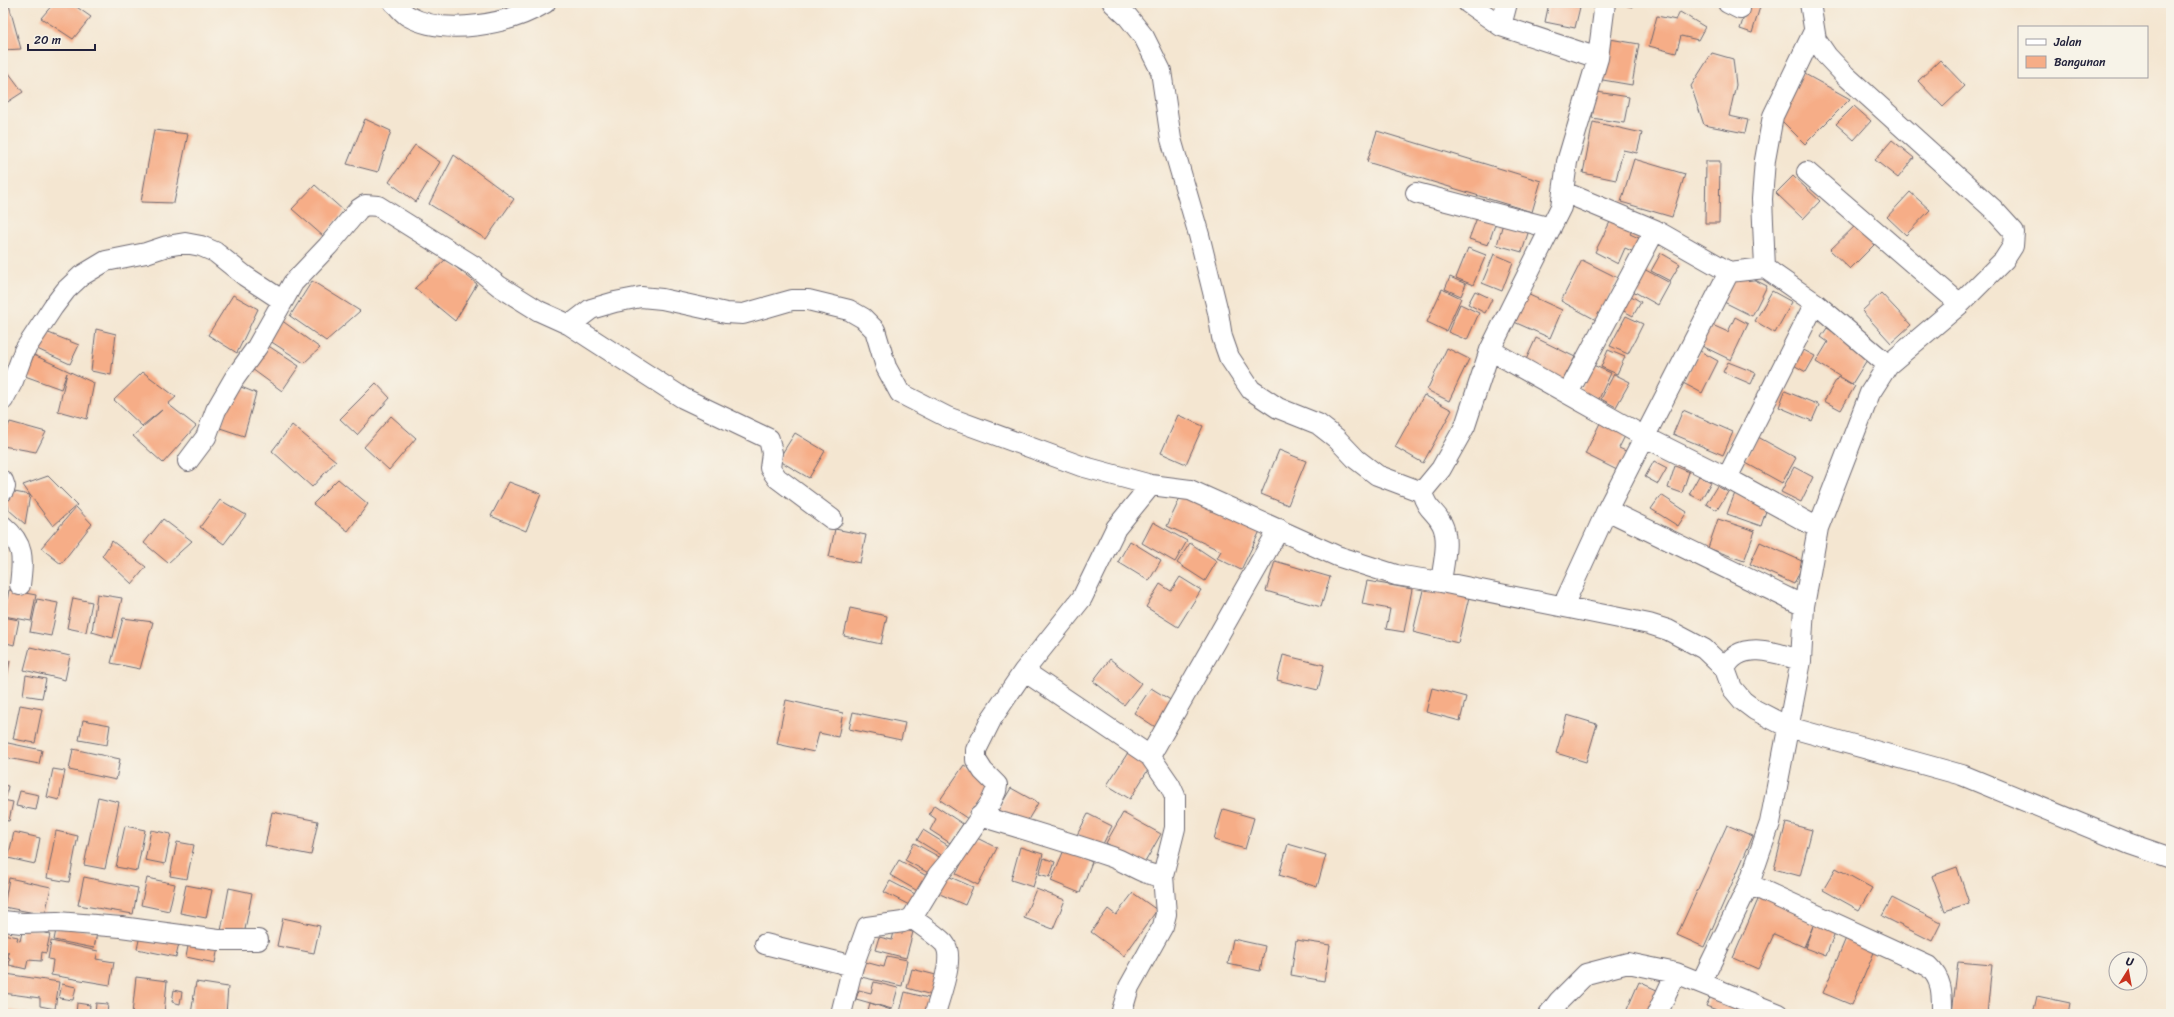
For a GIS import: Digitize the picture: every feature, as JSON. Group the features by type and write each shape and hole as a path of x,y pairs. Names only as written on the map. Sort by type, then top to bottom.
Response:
{"street":[{"path":"394,3 407,15 422,22 459,26 490,23 510,18 545,3"},
{"path":"1114,3 1128,17 1144,37 1161,71 1171,139 1199,236 1218,312 1222,337 1229,357 1251,390 1278,408 1318,424 1336,438 1356,459 1377,475 1422,492"},
{"path":"1468,3 1502,26 1598,58"},
{"path":"1502,26 1507,3"},
{"path":"1422,492 1441,469 1465,426 1490,350 1529,267 1561,207 1567,162 1598,58 1605,3"},
{"path":"1701,983 1749,884 1770,823 1801,661 1804,606 1818,528 1870,394 1888,365 1960,304 2004,260 2013,246 2014,232 1993,209 1846,76 1826,56 1816,40 1810,3"},
{"path":"1765,268 1762,199 1765,160 1773,116 1814,31"},
{"path":"1806,172 1960,304"},
{"path":"1564,192 1655,230 1729,272 1765,268 1815,303 1888,365"},
{"path":"1416,193 1551,228"},
{"path":"188,461 206,437 216,410 234,379 257,347 293,283 328,246 359,209 371,205 378,206 474,266 499,286 539,311 570,325 683,398 735,425 769,439 772,453 770,468 777,478 832,519"},
{"path":"1568,393 1655,230"},
{"path":"3,400 14,381 24,351 53,307 66,290 81,276 106,261 185,243 201,246 215,252 245,276 283,301"},
{"path":"1563,606 1607,510 1729,272"},
{"path":"570,325 591,309 615,302 641,297 670,301 726,314 743,314 792,300 808,300 849,310 863,318 875,330 886,367 894,385 900,393 980,431 1033,447 1081,466 1150,485 1190,490 1337,556 1396,575 1441,582 1563,606 1649,624 1668,630 1704,649 1724,669 1732,688 1743,701 1755,710 1788,728 1962,775 2130,844 2171,858"},
{"path":"1727,478 1815,303"},
{"path":"1490,350 1645,436 1727,478 1818,528"},
{"path":"3,481 5,486 3,491"},
{"path":"841,1014 853,966 867,927 903,922 912,918 938,875 953,857 991,802 997,785 983,771 976,760 976,750 992,718 1024,671 1082,598 1116,528 1150,485"},
{"path":"1422,492 1426,505 1442,524 1446,540 1441,582"},
{"path":"1607,510 1804,606"},
{"path":"3,526 17,539 23,560 20,585"},
{"path":"1150,756 1278,529"},
{"path":"1724,669 1729,659 1736,654 1749,651 1778,652 1801,661"},
{"path":"1024,671 1150,756 1170,785 1175,796 1175,828 1163,876 1166,914 1163,926 1129,987 1121,1014"},
{"path":"980,816 1112,857 1147,874 1163,876"},
{"path":"1749,884 1928,966 1937,975 1942,992 1942,1014"},
{"path":"912,918 944,944 948,952 949,962 935,1014"},
{"path":"3,921 22,923 57,922 218,940 258,940"},
{"path":"765,944 853,966"},
{"path":"1549,1014 1559,1001 1586,974 1628,963 1676,973 1701,983 1742,1007 1778,1014"},
{"path":"1657,1014 1676,973"}],"building":[{"path":"54,3 71,3 91,17 73,39 41,18"},
{"path":"1549,3 1580,7 1575,28 1545,22"},
{"path":"1618,3 1633,3 1632,7"},
{"path":"1748,4 1760,7 1752,33 1740,29"},
{"path":"3,5 9,5 21,49 3,50"},
{"path":"1680,12 1705,27 1698,40 1681,36 1676,53 1649,46 1657,16 1676,20"},
{"path":"1604,38 1639,44 1632,85 1597,79"},
{"path":"1712,53 1733,59 1736,85 1729,116 1748,120 1745,133 1704,125 1691,86"},
{"path":"1940,60 1965,86 1943,107 1918,81"},
{"path":"3,65 23,92 3,105"},
{"path":"1803,73 1850,99 1805,144 1778,117"},
{"path":"1597,92 1629,97 1624,123 1592,118"},
{"path":"1854,106 1871,121 1854,140 1836,124"},
{"path":"365,119 391,131 378,172 347,164"},
{"path":"1593,122 1642,133 1637,153 1623,150 1616,180 1583,173"},
{"path":"154,130 188,134 174,203 141,202"},
{"path":"1377,131 1541,181 1532,212 1367,162"},
{"path":"1892,140 1914,158 1898,178 1875,160"},
{"path":"415,145 440,162 416,202 389,182"},
{"path":"454,155 514,199 486,239 429,204"},
{"path":"1634,159 1685,174 1672,217 1621,202"},
{"path":"1706,161 1720,161 1719,223 1705,223"},
{"path":"1793,176 1820,201 1803,219 1776,193"},
{"path":"315,185 344,211 323,236 292,209"},
{"path":"1910,192 1930,210 1906,235 1887,217"},
{"path":"1478,215 1496,222 1488,245 1469,239"},
{"path":"1613,216 1634,226 1630,234 1641,239 1634,252 1625,248 1618,264 1595,252"},
{"path":"1503,223 1529,230 1522,252 1497,245"},
{"path":"1856,225 1875,244 1850,269 1830,250"},
{"path":"1468,248 1486,255 1473,285 1456,278"},
{"path":"1661,253 1680,264 1670,281 1651,271"},
{"path":"1494,254 1513,262 1502,291 1482,283"},
{"path":"446,259 477,284 455,321 415,288"},
{"path":"1582,260 1618,278 1596,320 1561,301"},
{"path":"1642,268 1670,283 1658,305 1631,290"},
{"path":"1737,271 1767,286 1752,316 1722,301"},
{"path":"1450,277 1466,284 1461,296 1445,289"},
{"path":"312,281 360,311 326,341 290,316"},
{"path":"1442,289 1461,298 1446,331 1427,322"},
{"path":"1475,291 1492,299 1485,313 1468,304"},
{"path":"1772,291 1792,302 1775,333 1755,321"},
{"path":"1525,293 1562,310 1550,338 1512,321"},
{"path":"1881,293 1911,325 1891,343 1862,311"},
{"path":"1628,294 1641,302 1633,316 1620,309"},
{"path":"233,295 258,309 237,353 208,335"},
{"path":"1460,304 1479,313 1467,340 1448,332"},
{"path":"1626,316 1643,324 1628,354 1610,346"},
{"path":"1735,317 1748,324 1731,360 1700,345 1710,324 1728,332"},
{"path":"281,320 320,348 304,363 267,339"},
{"path":"1827,328 1870,355 1852,384 1816,362 1828,342 1821,337"},
{"path":"96,329 116,334 111,375 91,371"},
{"path":"41,330 79,345 70,364 35,348"},
{"path":"1536,338 1575,357 1562,382 1524,364"},
{"path":"267,345 299,366 282,391 252,369"},
{"path":"1796,346 1815,356 1806,372 1788,362"},
{"path":"1447,348 1469,359 1449,401 1427,390"},
{"path":"1608,350 1625,357 1617,374 1601,367"},
{"path":"1700,351 1718,361 1702,393 1683,383"},
{"path":"34,355 94,383 87,419 58,411 67,373 61,389 25,376"},
{"path":"1728,362 1756,373 1751,384 1723,372"},
{"path":"1593,365 1611,373 1599,399 1581,391"},
{"path":"143,372 176,397 168,404 196,426 163,463 133,436 162,410 142,426 114,400"},
{"path":"1614,374 1630,382 1616,407 1601,399"},
{"path":"1838,377 1855,386 1841,410 1824,401"},
{"path":"376,383 390,398 357,435 340,419"},
{"path":"236,385 256,393 244,436 220,428"},
{"path":"1785,391 1819,405 1812,421 1779,407"},
{"path":"1424,395 1452,410 1423,463 1395,447"},
{"path":"1683,410 1733,432 1723,455 1673,434"},
{"path":"1178,415 1203,426 1186,464 1161,453"},
{"path":"391,416 416,438 389,470 364,447"},
{"path":"1601,421 1626,434 1619,448 1628,452 1619,471 1585,454"},
{"path":"10,422 46,432 36,452 3,446 3,438"},
{"path":"292,425 336,461 312,487 272,451"},
{"path":"795,433 825,451 809,478 778,460"},
{"path":"1758,437 1796,458 1782,483 1744,462"},
{"path":"1279,450 1306,461 1288,505 1261,494"},
{"path":"1654,461 1667,468 1658,484 1645,477"},
{"path":"1675,466 1689,472 1682,493 1668,488"},
{"path":"1794,467 1813,477 1801,502 1781,492"},
{"path":"48,476 77,505 53,526 23,485"},
{"path":"1699,476 1711,482 1701,500 1689,494"},
{"path":"338,479 368,504 348,531 313,504"},
{"path":"509,482 541,494 526,531 491,516"},
{"path":"1717,486 1728,492 1717,510 1706,504"},
{"path":"4,490 30,495 25,524 9,510"},
{"path":"1183,492 1261,529 1241,570 1217,558 1221,551 1167,526"},
{"path":"1735,493 1768,505 1761,526 1727,514"},
{"path":"1661,495 1687,512 1678,526 1651,509"},
{"path":"220,500 246,515 224,544 200,527"},
{"path":"76,507 92,524 61,564 41,548"},
{"path":"163,519 192,541 168,563 144,543"},
{"path":"1718,519 1755,531 1744,561 1708,548"},
{"path":"1153,522 1187,541 1175,562 1142,543"},
{"path":"835,529 866,535 860,563 829,557"},
{"path":"112,541 146,567 132,584 102,556"},
{"path":"1130,541 1161,560 1149,581 1118,562"},
{"path":"1760,542 1804,562 1794,584 1750,564"},
{"path":"1190,543 1217,561 1205,581 1177,563"},
{"path":"1275,561 1330,577 1321,607 1266,591"},
{"path":"1180,577 1201,590 1178,627 1146,607 1160,584 1171,591"},
{"path":"1367,581 1412,589 1404,632 1386,629 1390,609 1362,604"},
{"path":"1424,586 1469,597 1458,643 1413,632"},
{"path":"9,590 36,595 31,621 4,616"},
{"path":"97,594 122,598 113,638 92,632"},
{"path":"73,598 92,602 86,632 67,628"},
{"path":"37,599 58,603 51,636 30,632"},
{"path":"850,608 887,616 881,644 844,636"},
{"path":"3,617 19,620 14,645 3,642"},
{"path":"123,618 153,622 140,669 111,663"},
{"path":"30,647 70,656 65,680 24,670"},
{"path":"1283,655 1324,665 1318,690 1277,680"},
{"path":"1110,659 1141,683 1124,705 1093,681"},
{"path":"3,660 10,661 4,692 3,692"},
{"path":"26,675 46,679 42,698 23,695"},
{"path":"1151,688 1177,704 1160,730 1134,713"},
{"path":"1432,688 1466,697 1460,721 1426,712"},
{"path":"786,700 843,713 838,737 819,733 814,752 777,744"},
{"path":"20,705 42,709 35,743 13,739"},
{"path":"853,712 905,723 901,740 849,729"},
{"path":"1567,715 1597,724 1586,762 1556,753"},
{"path":"83,720 110,725 107,745 79,740"},
{"path":"3,742 42,750 39,764 3,757"},
{"path":"73,749 120,759 116,780 69,770"},
{"path":"1129,751 1151,765 1130,799 1107,785"},
{"path":"964,765 992,784 968,819 940,800"},
{"path":"53,769 65,771 59,800 47,797"},
{"path":"3,785 8,786 6,797 3,797"},
{"path":"1011,788 1038,803 1025,825 998,810"},
{"path":"20,791 39,795 36,810 16,806"},
{"path":"98,797 119,802 105,869 84,865"},
{"path":"3,800 13,802 9,821 3,820"},
{"path":"934,805 963,824 950,843 930,830 936,819 929,814"},
{"path":"1223,809 1254,818 1245,849 1214,840"},
{"path":"272,812 318,821 311,855 265,846"},
{"path":"1123,813 1161,834 1144,864 1106,843"},
{"path":"1088,814 1112,826 1101,848 1077,835"},
{"path":"1786,823 1812,830 1800,876 1774,869"},
{"path":"1727,825 1753,836 1704,947 1677,935"},
{"path":"125,826 145,830 137,871 116,867"},
{"path":"151,830 171,834 165,864 145,860"},
{"path":"923,830 949,846 943,856 917,840"},
{"path":"56,831 78,836 69,882 47,878"},
{"path":"14,832 40,838 35,864 8,858"},
{"path":"975,837 997,848 978,885 956,874"},
{"path":"177,842 194,845 187,879 170,876"},
{"path":"914,843 943,859 934,876 905,860"},
{"path":"1288,844 1326,855 1317,887 1279,875"},
{"path":"1020,847 1043,854 1033,887 1011,880"},
{"path":"1064,850 1092,862 1080,893 1051,881"},
{"path":"1044,858 1055,862 1050,877 1039,874"},
{"path":"899,860 930,878 921,893 890,875"},
{"path":"1957,867 1969,903 1945,911 1932,876"},
{"path":"1836,868 1872,888 1859,910 1823,890"},
{"path":"941,873 973,887 965,905 933,891"},
{"path":"84,877 138,888 133,914 78,905"},
{"path":"9,878 51,887 45,915 4,907"},
{"path":"147,878 175,884 169,911 141,905"},
{"path":"890,881 919,896 913,907 884,892"},
{"path":"186,885 212,890 206,918 180,913"},
{"path":"229,888 252,893 244,935 221,931"},
{"path":"1036,889 1065,900 1053,929 1024,918"},
{"path":"1133,893 1157,910 1124,956 1091,932 1108,909 1116,915"},
{"path":"1760,895 1837,927 1826,956 1805,948 1813,926 1804,947 1774,934 1758,969 1733,958"},
{"path":"1892,898 1941,923 1932,941 1882,916"},
{"path":"283,918 320,926 314,953 277,946"},
{"path":"57,925 97,933 94,948 54,940"},
{"path":"23,928 50,934 46,953 42,952 41,961 28,960 26,969 9,965 10,958 8,957 8,952 6,974 59,982 55,1009 40,1006 40,998 3,993 3,934 18,937 17,940 20,941"},
{"path":"895,928 913,932 906,958 875,950 879,937 892,940"},
{"path":"141,931 180,939 176,957 137,949"},
{"path":"1846,938 1875,950 1852,1005 1823,993"},
{"path":"1233,939 1265,946 1260,971 1228,964"},
{"path":"1296,940 1330,945 1324,981 1291,975"},
{"path":"51,941 98,951 96,959 114,962 110,985 51,975 53,960 48,959"},
{"path":"189,941 218,947 215,963 186,957"},
{"path":"887,956 907,960 902,986 861,977 865,962 884,967"},
{"path":"1958,962 1992,965 1987,1014 1952,1014"},
{"path":"912,969 940,976 935,996 907,988"},
{"path":"136,977 167,981 164,1014 132,1014"},
{"path":"196,982 228,987 226,1014 191,1014"},
{"path":"874,982 898,988 892,1009 856,999 859,990 871,993"},
{"path":"1639,982 1659,991 1649,1014 1625,1014"},
{"path":"62,984 76,987 73,1000 59,998"},
{"path":"174,990 182,992 180,1004 172,1002"},
{"path":"1713,991 1739,1002 1733,1014 1722,1014 1722,1012 1706,1006"},
{"path":"905,992 932,999 928,1014 910,1014 900,1012"},
{"path":"2037,996 2070,1003 2068,1014 2033,1014"},
{"path":"77,1003 90,1005 89,1014 76,1014"},
{"path":"96,1003 108,1004 107,1014 95,1014"},
{"path":"870,1003 891,1010 890,1014 867,1014"},
{"path":"3,1009 28,1013 28,1014 3,1014"}]}
